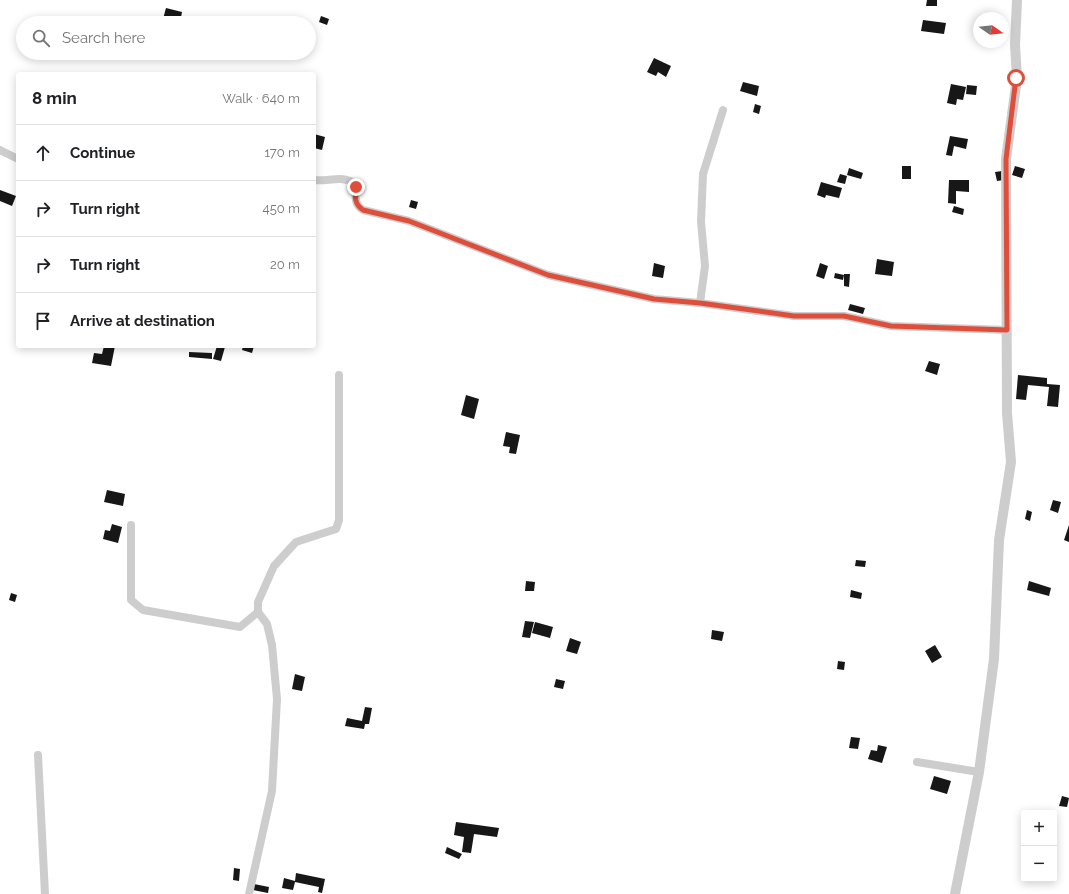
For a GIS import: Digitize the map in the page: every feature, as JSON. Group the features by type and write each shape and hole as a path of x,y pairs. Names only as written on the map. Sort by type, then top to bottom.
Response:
{"street":[{"path":"955,894 979,772 994,659 999,540 1011,462 1007,413 1006,159 1016,78 1015,45 1017,0"},
{"path":"700,303 705,266 701,222 703,174 723,110"},
{"path":"0,150 16,157"},
{"path":"316,180 351,180 355,182 355,200 358,207 363,210 409,221 548,275 654,299 700,303 794,316 844,316 891,326 1007,330"},
{"path":"249,894 272,792 276,699 272,645 267,624 258,612 258,602 274,566 296,542 336,529 339,520 339,375"},
{"path":"131,525 130,600 143,610 240,627 258,612"},
{"path":"38,755 45,894"},
{"path":"917,762 979,772"}],"building":[{"path":"927,0 937,0 937,6 926,6"},
{"path":"166,8 182,12 181,16 164,16"},
{"path":"321,16 329,19 327,25 319,22"},
{"path":"923,20 946,23 944,34 921,31"},
{"path":"654,58 671,66 666,77 658,72 656,76 647,72"},
{"path":"743,82 759,86 757,96 740,91"},
{"path":"951,84 966,87 963,100 957,99 956,105 947,103"},
{"path":"967,85 977,86 976,95 966,94"},
{"path":"755,104 761,106 759,114 753,112"},
{"path":"316,135 325,137 322,150 316,148"},
{"path":"950,136 968,139 966,149 954,146 952,156 946,155"},
{"path":"902,166 911,166 911,179 902,179"},
{"path":"1015,166 1025,169 1022,178 1012,175"},
{"path":"849,168 863,173 861,179 847,175"},
{"path":"1002,171 1004,180 997,181 995,172"},
{"path":"840,174 847,176 845,184 837,182"},
{"path":"949,180 969,180 969,192 956,191 956,204 948,203"},
{"path":"821,182 842,188 839,198 826,195 825,198 817,195"},
{"path":"0,190 16,196 12,206 0,201"},
{"path":"411,200 418,202 416,209 409,207"},
{"path":"954,206 964,209 963,215 952,212"},
{"path":"877,259 894,262 892,276 875,274"},
{"path":"654,263 665,266 663,278 652,276"},
{"path":"820,263 828,266 824,279 816,276"},
{"path":"835,273 844,275 843,280 834,278"},
{"path":"844,274 850,274 849,287 844,286"},
{"path":"850,304 865,308 863,314 848,310"},
{"path":"104,348 115,348 111,366 92,363 94,353 102,354"},
{"path":"216,348 225,348 221,361 213,359"},
{"path":"242,348 253,348 252,353 242,350"},
{"path":"189,352 212,353 212,359 189,357"},
{"path":"929,361 940,364 937,375 925,371"},
{"path":"1018,375 1047,378 1047,384 1060,385 1058,407 1047,406 1049,387 1028,385 1026,400 1016,399"},
{"path":"466,395 479,399 474,419 461,415"},
{"path":"506,432 520,435 516,454 509,453 510,447 503,446"},
{"path":"107,490 125,494 123,506 104,502"},
{"path":"1053,500 1061,502 1058,513 1050,510"},
{"path":"1027,510 1032,512 1030,521 1025,519"},
{"path":"112,524 122,527 118,543 103,539 105,530 110,531"},
{"path":"1069,525 1069,542 1064,540"},
{"path":"856,560 866,561 865,567 855,566"},
{"path":"526,581 535,582 534,591 525,591"},
{"path":"1029,581 1051,588 1049,596 1027,590"},
{"path":"851,590 862,593 861,599 850,597"},
{"path":"11,593 17,595 15,602 9,600"},
{"path":"525,621 534,622 530,638 522,637"},
{"path":"535,622 553,627 550,638 532,633"},
{"path":"712,630 724,632 722,641 711,639"},
{"path":"570,638 581,642 577,654 566,651"},
{"path":"935,645 942,657 932,663 925,651"},
{"path":"838,661 845,662 844,670 837,669"},
{"path":"295,674 305,677 302,691 292,689"},
{"path":"556,679 565,681 563,689 554,687"},
{"path":"365,707 372,708 369,724 365,724 364,729 345,726 347,718 362,721"},
{"path":"851,737 860,738 858,749 849,748"},
{"path":"878,745 887,747 882,763 868,759 871,750 877,751"},
{"path":"934,776 951,781 947,794 930,789"},
{"path":"1062,796 1069,798 1067,807 1059,806"},
{"path":"456,822 499,828 497,837 474,834 471,853 462,852 464,837 454,835"},
{"path":"447,847 462,854 459,859 445,853"},
{"path":"234,868 240,869 239,881 233,880"},
{"path":"296,873 325,879 322,893 318,892 319,887 295,882 293,890 282,888 284,878 295,881"},
{"path":"254,884 269,887 268,893 253,890"}],"route":[{"path":"356,187 355,200 358,207 363,210 409,221 548,275 654,299 700,303 794,316 844,316 891,326 1007,330 1006,159 1016,78"}]}
